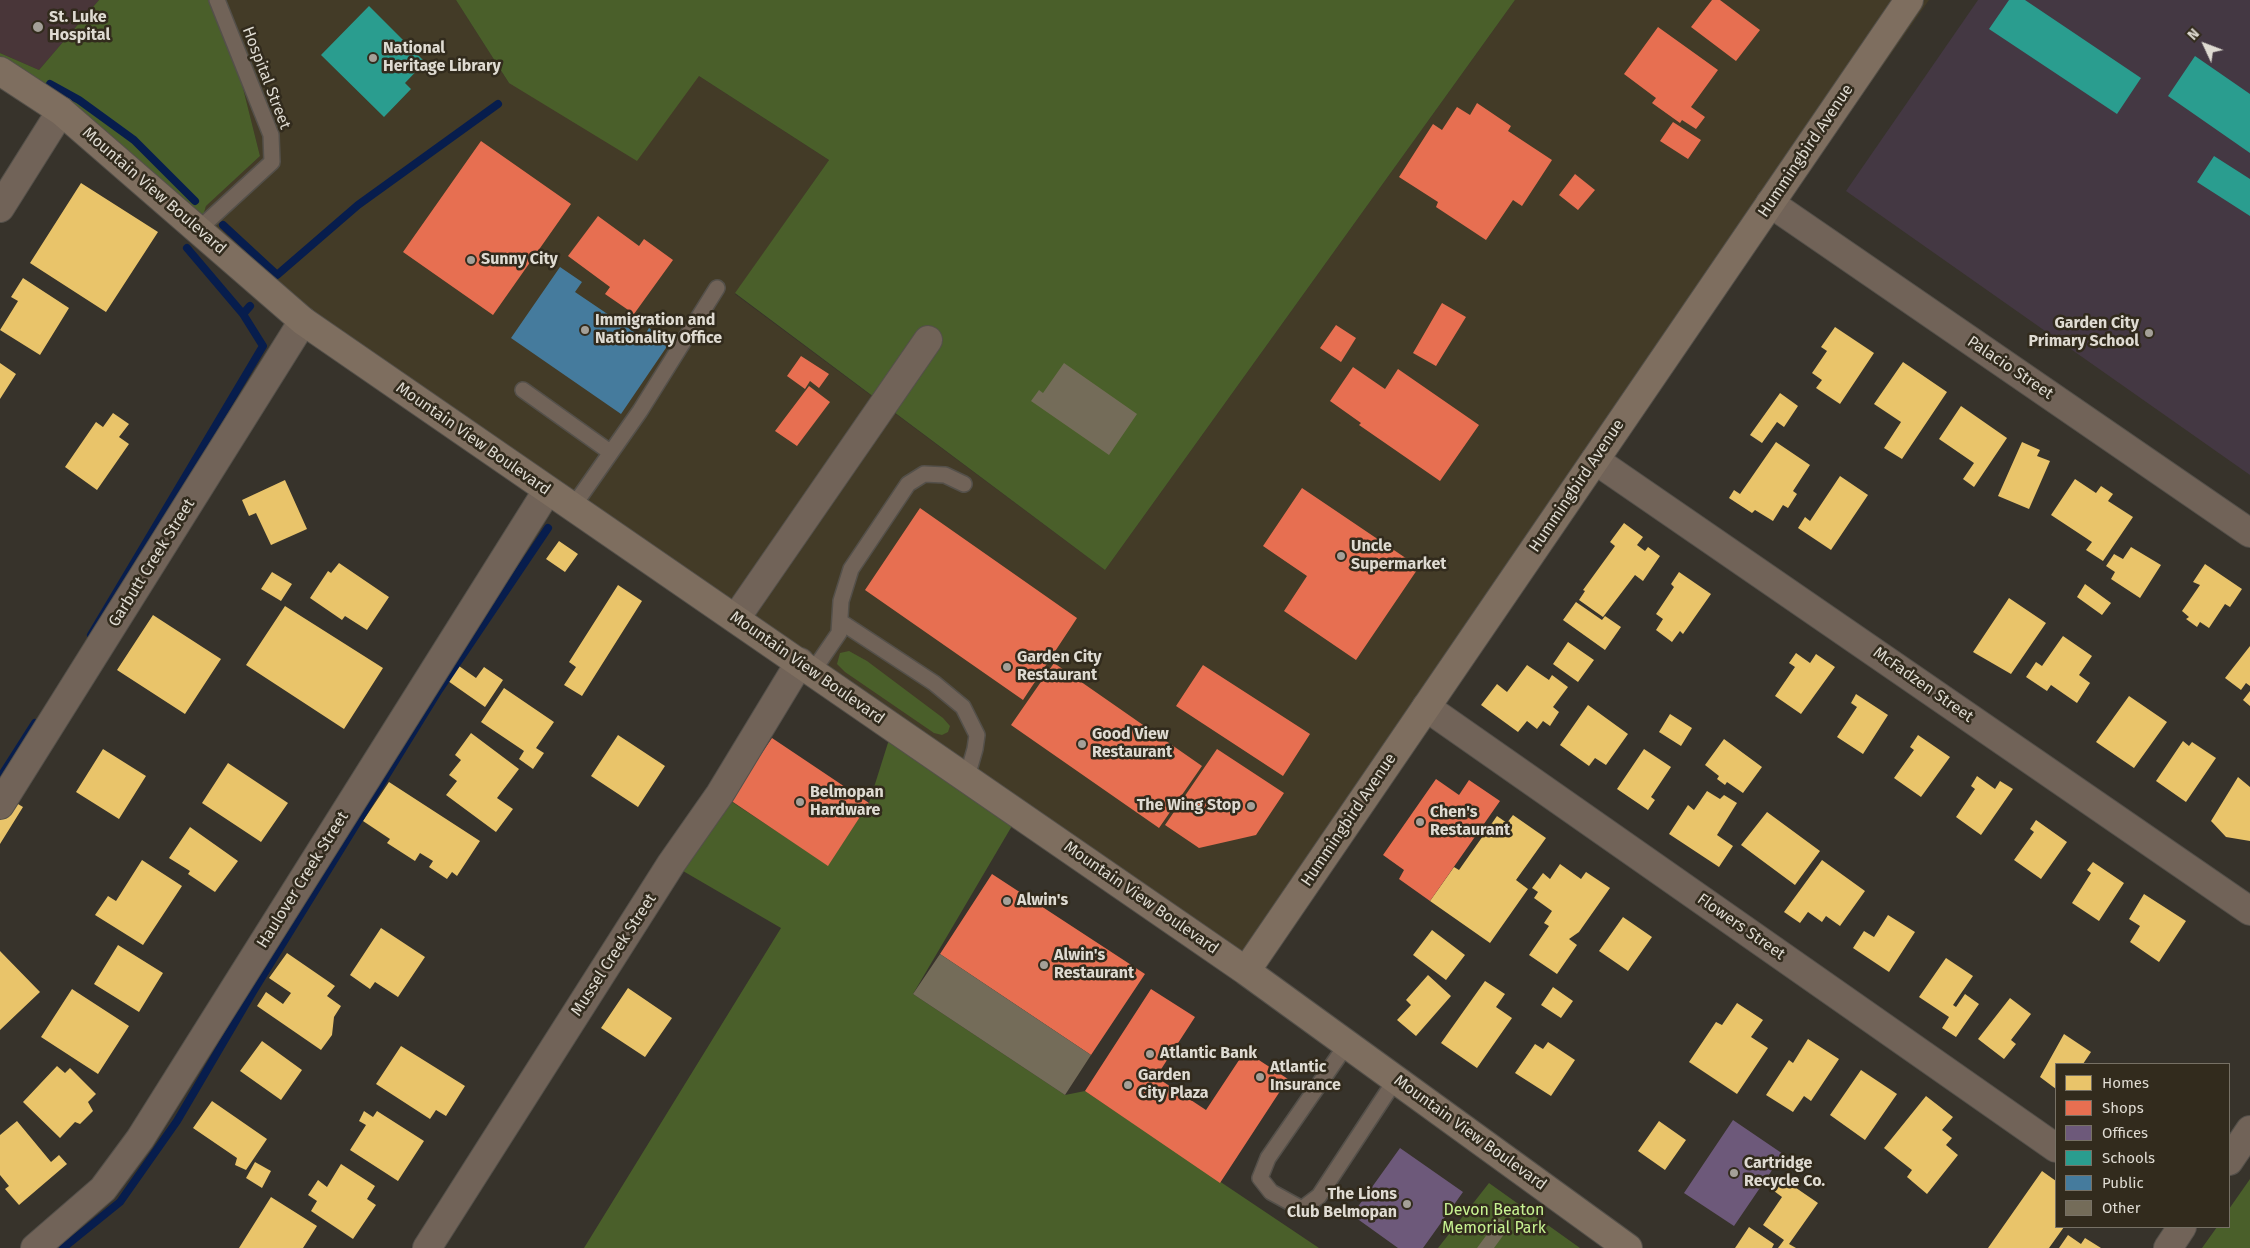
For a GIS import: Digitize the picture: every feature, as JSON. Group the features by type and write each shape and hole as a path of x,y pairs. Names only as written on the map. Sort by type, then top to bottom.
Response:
{"street":[{"name":"Hummingbird Avenue","path":"1246,971 1908,0"},
{"name":"Mountain View Boulevard","path":"0,71 61,112 304,320 547,491 736,618 1246,971 1628,1248"},
{"path":"0,208 61,112"},
{"name":"Palacio Street","path":"1770,203 2250,533"},
{"name":"Garbutt Creek Street","path":"0,804 304,320"},
{"path":"736,618 928,340"},
{"name":"McFadzen Street","path":"1595,460 2250,911"},
{"name":"Haulover Creek Street","path":"35,1248 103,1189 140,1139 547,491"},
{"name":"Mussel Creek Street","path":"427,1248 671,864 807,667"},
{"name":"Flowers Street","path":"1426,707 2055,1147"},
{"path":"2230,1160 2250,1130"}],"lane":[{"name":"Hospital Street","path":"199,229 272,162 271,135 217,0"},
{"path":"572,508 640,411 717,288"},
{"path":"523,390 610,452"},
{"path":"807,667 839,633 841,601 850,569 908,484 924,474 945,475 964,484"},
{"path":"841,622 934,683 963,707 977,735 967,778"},
{"path":"1347,1044 1268,1158 1260,1178 1271,1192 1302,1209 1319,1196 1396,1079"}],"shaded area":[{"name":"St. Luke Hospital","path":"0,0 99,0 39,70 0,53"},
{"path":"221,0 456,0 509,83 699,76 829,160 735,294 1105,570 1515,0 1929,0 1246,971 303,321 199,229 206,206 260,156"},
{"name":"Garden City Primary School","path":"1978,0 2250,0 2250,475 1846,191"}],"green space":[{"path":"99,0 221,0 260,156 206,206 199,229 61,112 0,89 0,53 39,70"},
{"path":"456,0 1515,0 1105,570 735,293 829,160 699,76 637,161 509,83"},
{"path":"849,651 867,661 943,718 950,726 948,732 942,735 934,733 845,672 837,664 840,653"},
{"path":"893,727 1019,814 913,994 1065,1095 1085,1091 1319,1248 584,1248 781,928 671,864 720,794 828,865 869,803"},
{"path":"2250,1179 2250,1248 2202,1248 2216,1228 2230,1228 2230,1208"},
{"name":"Devon Beaton Memorial Park","path":"1489,1183 1580,1248 1438,1248"}],"building: Homes":[{"path":"81,183 158,232 106,312 30,263"},
{"path":"23,278 69,308 40,355 0,330 18,301 11,297"},
{"path":"1835,327 1874,353 1840,404 1816,388 1822,380 1812,373 1827,351 1821,347"},
{"path":"1903,362 1947,392 1902,459 1884,448 1901,422 1874,404"},
{"path":"0,363 16,374 0,399"},
{"path":"1780,393 1798,406 1784,427 1777,422 1762,443 1750,435"},
{"path":"1961,406 2007,438 1974,487 1963,479 1974,463 1939,439"},
{"path":"113,413 129,424 119,437 129,444 97,490 65,467 96,422 103,427"},
{"path":"1776,442 1810,465 1793,491 1797,494 1788,508 1783,505 1773,521 1755,510 1752,513 1729,498 1734,490 1740,494"},
{"path":"2022,442 2040,450 2037,456 2050,461 2029,509 1998,496"},
{"path":"1840,476 1868,495 1831,550 1798,528 1805,517 1810,521"},
{"path":"2075,479 2096,493 2101,486 2113,494 2108,501 2133,517 2103,561 2086,550 2092,542 2051,515"},
{"path":"285,480 307,529 271,545 256,513 249,516 242,500"},
{"path":"1624,523 1643,537 1637,545 1645,551 1648,547 1660,556 1643,581 1635,575 1603,617 1579,600 1585,591 1583,590 1615,546 1610,542"},
{"path":"559,541 578,554 565,572 546,559"},
{"path":"2131,547 2161,565 2140,598 2111,579 2115,572 2106,566 2114,554 2123,559"},
{"path":"339,563 389,597 367,630 345,616 342,620 310,598 328,571 331,573"},
{"path":"2205,564 2242,589 2230,607 2225,604 2209,628 2200,622 2197,627 2186,619 2189,617 2182,611 2200,585 2193,582"},
{"path":"272,572 292,584 281,601 261,589"},
{"path":"1679,572 1711,594 1683,634 1680,631 1672,642 1656,630 1663,619 1656,614 1674,587 1671,584"},
{"path":"2085,584 2111,603 2102,615 2077,597"},
{"path":"618,585 642,601 582,696 564,685 576,667 569,662"},
{"path":"2009,598 2046,623 2011,674 1973,652"},
{"path":"1576,602 1602,620 1605,616 1621,627 1605,650 1563,620"},
{"path":"285,606 383,668 344,729 246,665"},
{"path":"153,615 221,659 185,714 117,670"},
{"path":"2063,636 2092,656 2079,675 2090,683 2077,703 2051,685 2047,691 2026,677 2036,662 2042,666"},
{"path":"1568,642 1594,660 1578,682 1553,664"},
{"path":"2250,646 2250,686 2246,683 2241,690 2225,678"},
{"path":"1796,653 1810,663 1816,654 1835,667 1801,714 1775,696 1795,667 1789,663"},
{"path":"1527,665 1549,680 1552,675 1568,687 1553,707 1559,712 1550,726 1543,721 1537,729 1527,721 1518,732 1481,705 1497,684 1507,692"},
{"path":"459,666 476,678 484,667 503,680 485,707 448,681"},
{"path":"504,688 554,722 536,748 544,753 533,769 519,759 524,751 481,722"},
{"path":"2250,691 2250,706 2243,700"},
{"path":"1856,694 1888,715 1863,754 1837,737 1857,707 1851,703"},
{"path":"2129,696 2167,722 2134,768 2096,742"},
{"path":"1588,705 1628,734 1606,765 1595,758 1589,766 1560,745"},
{"path":"1670,714 1692,728 1681,746 1659,732"},
{"path":"471,733 519,769 497,798 513,809 496,832 446,795 457,781 449,775 461,760 455,755"},
{"path":"618,735 665,766 638,807 591,776"},
{"path":"1918,735 1950,757 1921,797 1894,778 1914,750 1910,747"},
{"path":"1724,739 1762,767 1743,793 1727,782 1725,785 1717,779 1719,776 1705,765"},
{"path":"2183,741 2189,746 2192,742 2216,758 2186,802 2156,781"},
{"path":"103,749 146,776 119,819 76,792"},
{"path":"1644,749 1671,767 1651,797 1655,800 1648,810 1617,789"},
{"path":"228,763 288,803 261,842 202,803"},
{"path":"1977,776 1995,789 2000,781 2013,789 1981,835 1956,817 1975,789 1971,786"},
{"path":"2238,777 2250,787 2250,841 2226,837 2211,821"},
{"path":"389,782 480,841 457,876 452,872 447,879 429,867 433,861 420,853 415,861 387,843 390,839 363,821"},
{"path":"1707,791 1720,799 1724,795 1737,803 1717,835 1733,846 1719,867 1669,834 1688,805 1694,810"},
{"path":"8,798 23,807 0,844 0,810"},
{"path":"1767,812 1820,851 1795,885 1741,845"},
{"path":"1513,815 1546,838 1516,880 1528,889 1490,943 1430,901 1454,867 1459,870 1497,816 1507,823"},
{"path":"2036,820 2067,842 2041,879 2014,860 2034,832 2030,829"},
{"path":"190,827 238,861 215,892 188,874 190,871 169,858"},
{"path":"142,860 182,886 143,945 95,915 108,896 116,901"},
{"path":"1822,860 1865,891 1840,926 1826,916 1822,922 1808,912 1800,923 1784,912"},
{"path":"2093,862 2124,883 2099,921 2072,903 2091,873 2087,870"},
{"path":"1560,864 1581,879 1586,872 1610,888 1579,932 1569,939 1577,945 1557,974 1529,955 1549,926 1544,923 1552,911 1534,898 1538,892 1532,888 1543,873 1550,879"},
{"path":"2144,894 2186,921 2159,962 2130,942 2140,926 2129,919"},
{"path":"1888,915 1915,932 1889,972 1853,948 1864,931 1874,937"},
{"path":"1623,917 1652,937 1628,971 1599,951"},
{"path":"381,928 425,957 398,997 375,982 370,989 350,975"},
{"path":"1432,930 1465,955 1446,980 1413,955"},
{"path":"118,945 163,973 139,1012 94,984"},
{"path":"0,951 40,992 0,1030"},
{"path":"287,953 335,986 327,996 341,1006 334,1017 332,1035 321,1050 257,1006 266,992 283,1004 291,993 269,978"},
{"path":"1946,958 1973,976 1953,1005 1956,1007 1965,994 1979,1004 1956,1037 1942,1028 1949,1017 1919,997"},
{"path":"1428,975 1451,996 1416,1036 1397,1020 1411,1005 1406,1000"},
{"path":"1485,981 1505,994 1496,1007 1512,1018 1477,1068 1441,1043"},
{"path":"1553,987 1573,1001 1561,1018 1541,1005"},
{"path":"628,988 672,1018 645,1057 601,1028"},
{"path":"72,989 129,1026 98,1074 41,1037"},
{"path":"2010,998 2031,1014 2011,1040 2016,1044 2004,1059 1978,1039"},
{"path":"1737,1003 1763,1020 1751,1037 1768,1048 1737,1094 1689,1062 1716,1022 1722,1025"},
{"path":"2064,1034 2091,1052 2084,1063 2055,1063 2055,1088 2040,1077"},
{"path":"1808,1039 1839,1059 1811,1101 1804,1096 1793,1112 1766,1095 1789,1060 1793,1063"},
{"path":"262,1041 302,1070 281,1100 240,1071"},
{"path":"1548,1042 1575,1060 1551,1096 1515,1073 1535,1044 1543,1049"},
{"path":"401,1046 465,1086 446,1116 436,1110 430,1119 376,1084"},
{"path":"57,1066 65,1073 70,1068 96,1094 88,1102 93,1111 80,1124 75,1122 60,1138 23,1102"},
{"path":"1861,1070 1897,1094 1865,1140 1830,1115"},
{"path":"1926,1096 1953,1117 1942,1130 1952,1138 1946,1145 1958,1155 1927,1194 1907,1177 1912,1170 1884,1148"},
{"path":"212,1101 267,1139 246,1170 235,1165 237,1158 193,1128"},
{"path":"364,1111 373,1117 377,1111 424,1141 398,1181 350,1150 366,1125 359,1121"},
{"path":"17,1121 51,1162 59,1155 67,1164 19,1205 5,1189 9,1186 0,1175 0,1135"},
{"path":"1659,1121 1686,1140 1665,1170 1638,1151"},
{"path":"255,1162 271,1171 262,1188 246,1178"},
{"path":"341,1164 375,1186 367,1199 376,1205 353,1239 311,1211 317,1201 308,1195 318,1180 327,1187"},
{"path":"2042,1171 2055,1180 2055,1228 2063,1228 2049,1248 1988,1248"},
{"path":"1783,1179 1818,1203 1789,1244 1796,1248 1778,1248 1784,1240 1763,1225 1782,1197 1774,1191"},
{"path":"271,1197 317,1226 303,1248 239,1248"},
{"path":"1749,1227 1774,1244 1772,1248 1735,1248"},
{"path":"2068,1235 2081,1244 2085,1238 2101,1248 2059,1248"}],"building: Shops":[{"path":"1712,0 1720,0 1760,30 1736,61 1691,27"},
{"path":"1658,27 1718,70 1691,107 1705,117 1696,129 1682,120 1680,123 1652,103 1656,98 1624,74"},
{"path":"1477,103 1511,126 1508,131 1552,160 1522,206 1513,200 1486,240 1436,207 1438,202 1399,177 1433,124 1442,130 1457,107 1470,115"},
{"path":"1673,122 1701,140 1688,159 1660,141"},
{"path":"481,141 571,204 493,315 403,252"},
{"path":"1575,174 1595,190 1578,210 1559,195"},
{"path":"598,216 639,246 644,239 673,260 634,314 605,294 610,287 568,256"},
{"path":"1442,303 1466,317 1436,366 1413,353"},
{"path":"1336,325 1356,338 1341,362 1320,348"},
{"path":"801,356 829,374 819,388 810,381 805,389 787,376"},
{"path":"1353,367 1385,389 1398,369 1479,425 1440,481 1359,425 1361,423 1330,401"},
{"path":"809,386 830,402 797,446 775,431"},
{"name":"Uncle Supermarket","path":"1302,488 1419,567 1356,660 1284,611 1307,576 1263,546"},
{"path":"920,508 1077,618 1023,700 865,590"},
{"path":"1054,663 1202,766 1159,828 1011,725"},
{"path":"1203,665 1310,734 1283,776 1176,706"},
{"name":"Belmopan Hardware","path":"772,738 869,803 828,866 730,800"},
{"path":"1217,749 1284,793 1256,835 1199,848 1165,825"},
{"path":"1436,779 1459,795 1469,780 1500,801 1430,901 1399,879 1404,870 1383,855"},
{"name":"Alwin's Restaurant","path":"992,874 1145,974 1091,1055 940,954"},
{"name":"Garden City Plaza","path":"1151,989 1195,1017 1156,1077 1206,1110 1245,1051 1288,1079 1220,1183 1085,1091"}],"building: Offices":[{"name":"Cartridge Recycle Co.","path":"1733,1120 1783,1154 1734,1226 1684,1193"},
{"name":"The Lions Club Belmopan","path":"1400,1148 1463,1192 1423,1248 1398,1248 1352,1215"}],"building: Schools":[{"path":"2009,0 2025,0 2141,78 2117,114 1989,29"},
{"name":"National Heritage Library","path":"369,6 425,62 405,83 411,89 384,117 321,55"},
{"path":"2195,56 2250,94 2250,153 2168,96"},
{"path":"2214,156 2250,179 2250,216 2197,182"}],"building: Public":[{"path":"560,267 582,282 575,292 643,338 649,328 670,342 621,414 511,338"}],"building: Other":[{"path":"1064,363 1137,414 1109,455 1031,401 1039,390 1043,393"},
{"path":"940,954 1091,1055 1065,1095 913,994"},
{"path":"1499,1218 1510,1226 1494,1248 1477,1248"}],"waterway":[{"path":"50,84 79,100 134,140 195,201"},
{"path":"223,225 277,275 358,205 498,104"},
{"path":"91,635 263,346 243,314 187,248"},
{"path":"243,314 250,306"},
{"path":"63,1248 120,1202 177,1121 254,990 439,690 548,528"},
{"path":"0,778 35,723"}],"place":[{"name":"St. Luke Hospital","path":"38,27"},
{"name":"National Heritage Library","path":"373,58"},
{"name":"Sunny City","path":"471,260"},
{"name":"Immigration and Nationality Office","path":"585,330"},
{"name":"Garden City Primary School","path":"2149,333"},
{"name":"Uncle Supermarket","path":"1341,556"},
{"name":"Garden City Restaurant","path":"1007,667"},
{"name":"Good View Restaurant","path":"1082,744"},
{"name":"Belmopan Hardware","path":"800,802"},
{"name":"The Wing Stop","path":"1251,806"},
{"name":"Chen's Restaurant","path":"1420,822"},
{"name":"Alwin's","path":"1007,901"},
{"name":"Alwin's Restaurant","path":"1044,965"},
{"name":"Atlantic Bank","path":"1150,1054"},
{"name":"Atlantic Insurance","path":"1260,1077"},
{"name":"Garden City Plaza","path":"1128,1085"},
{"name":"Cartridge Recycle Co.","path":"1734,1173"},
{"name":"The Lions Club Belmopan","path":"1407,1204"}]}
